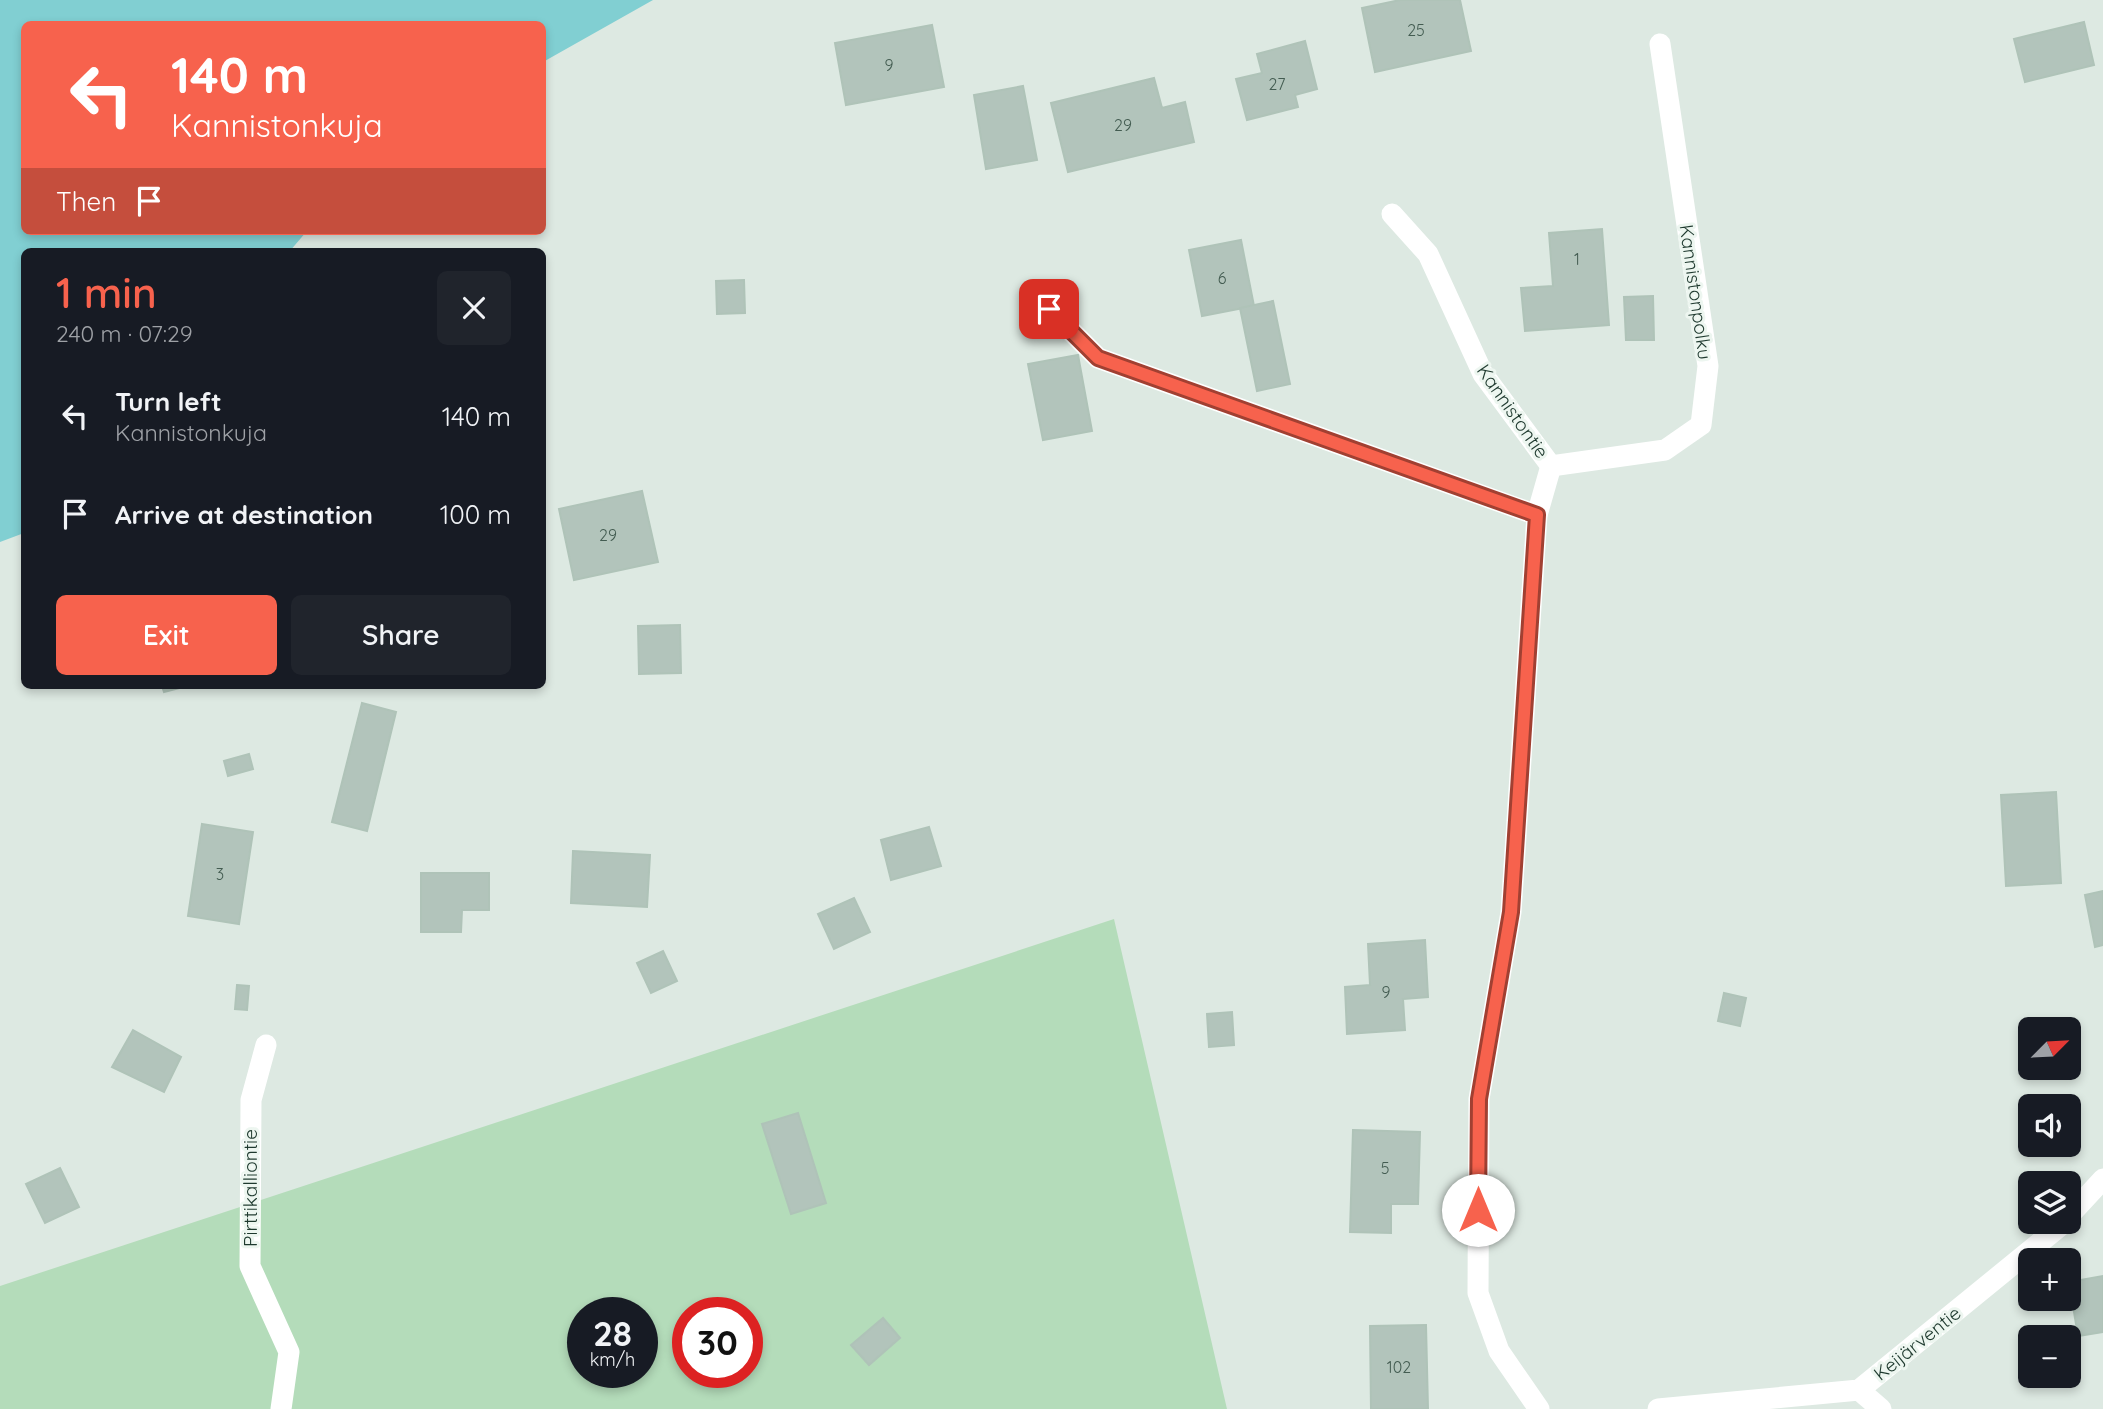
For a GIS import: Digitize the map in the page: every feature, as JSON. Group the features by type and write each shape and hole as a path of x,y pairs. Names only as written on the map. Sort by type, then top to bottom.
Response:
{"street":[{"name":"Kannistonpolku","path":"1551,466 1665,450 1701,425 1708,366 1660,44"},
{"name":"Kannistontie","path":"1392,214 1428,254 1483,374 1551,466 1537,515 1511,912 1479,1099 1478,1293 1499,1351 1539,1409"},
{"path":"1049,309 1098,358 1537,515"},
{"name":"Pirttikalliontie","path":"267,1045 251,1100 250,1266 289,1353 281,1409"},
{"path":"2081,1203 2103,1179"},
{"name":"Keijärventie","path":"1658,1409 1859,1390 2050,1234"},
{"path":"1859,1390 1881,1409"}],"green space":[{"path":"1114,919 1227,1409 0,1409 0,1286"}],"water":[{"path":"0,0 653,0 546,60 546,21 21,21 21,235 304,235 292,248 21,248 21,534 0,542"}],"building":[{"path":"1400,0 1460,0 1471,51 1375,72 1362,8"},
{"path":"2084,22 2094,65 2025,82 2014,39"},
{"path":"932,25 944,87 846,105 835,43"},
{"path":"1305,41 1317,89 1295,95 1298,107 1247,120 1236,79 1262,73 1257,54"},
{"path":"1154,78 1162,108 1185,102 1194,142 1068,172 1051,103"},
{"path":"1023,86 1037,160 986,169 974,95"},
{"path":"1602,229 1609,325 1525,331 1521,288 1553,286 1549,233"},
{"path":"1241,240 1254,306 1202,316 1189,250"},
{"path":"744,280 745,313 717,314 716,281"},
{"path":"1653,296 1654,340 1626,340 1624,297"},
{"path":"1273,301 1290,384 1257,391 1240,308"},
{"path":"1078,355 1092,431 1043,440 1028,364"},
{"path":"642,491 658,562 574,580 559,509"},
{"path":"680,625 681,673 639,674 638,626"},
{"path":"362,703 396,712 367,831 332,822"},
{"path":"249,754 253,769 228,776 224,761"},
{"path":"2056,792 2061,883 2006,886 2001,795"},
{"path":"202,824 253,832 239,924 188,916"},
{"path":"929,827 941,866 891,880 881,840"},
{"path":"573,851 650,855 647,907 571,903"},
{"path":"421,873 489,873 489,910 462,910 461,932 421,932"},
{"path":"2103,891 2103,945 2095,947 2085,895"},
{"path":"854,898 870,932 834,949 818,914"},
{"path":"1425,940 1428,997 1403,999 1405,1030 1347,1034 1345,987 1370,985 1368,944"},
{"path":"663,951 677,981 651,993 637,963"},
{"path":"237,985 249,986 247,1010 235,1009"},
{"path":"1724,993 1746,998 1740,1026 1718,1021"},
{"path":"1232,1012 1234,1045 1209,1047 1207,1014"},
{"path":"133,1030 181,1057 164,1092 112,1067"},
{"path":"798,1113 826,1203 791,1214 762,1124"},
{"path":"1353,1130 1420,1132 1418,1204 1391,1204 1391,1233 1350,1232"},
{"path":"60,1168 79,1207 45,1223 26,1184"},
{"path":"2103,1276 2103,1332 2081,1336 2081,1325 2076,1325 2074,1311 2081,1311 2081,1280"},
{"path":"883,1318 900,1338 869,1365 851,1345"},
{"path":"1426,1325 1428,1409 1371,1409 1370,1326"}],"route":[{"path":"1049,309 1098,358 1537,515 1511,912 1479,1099 1478,1210"}]}
